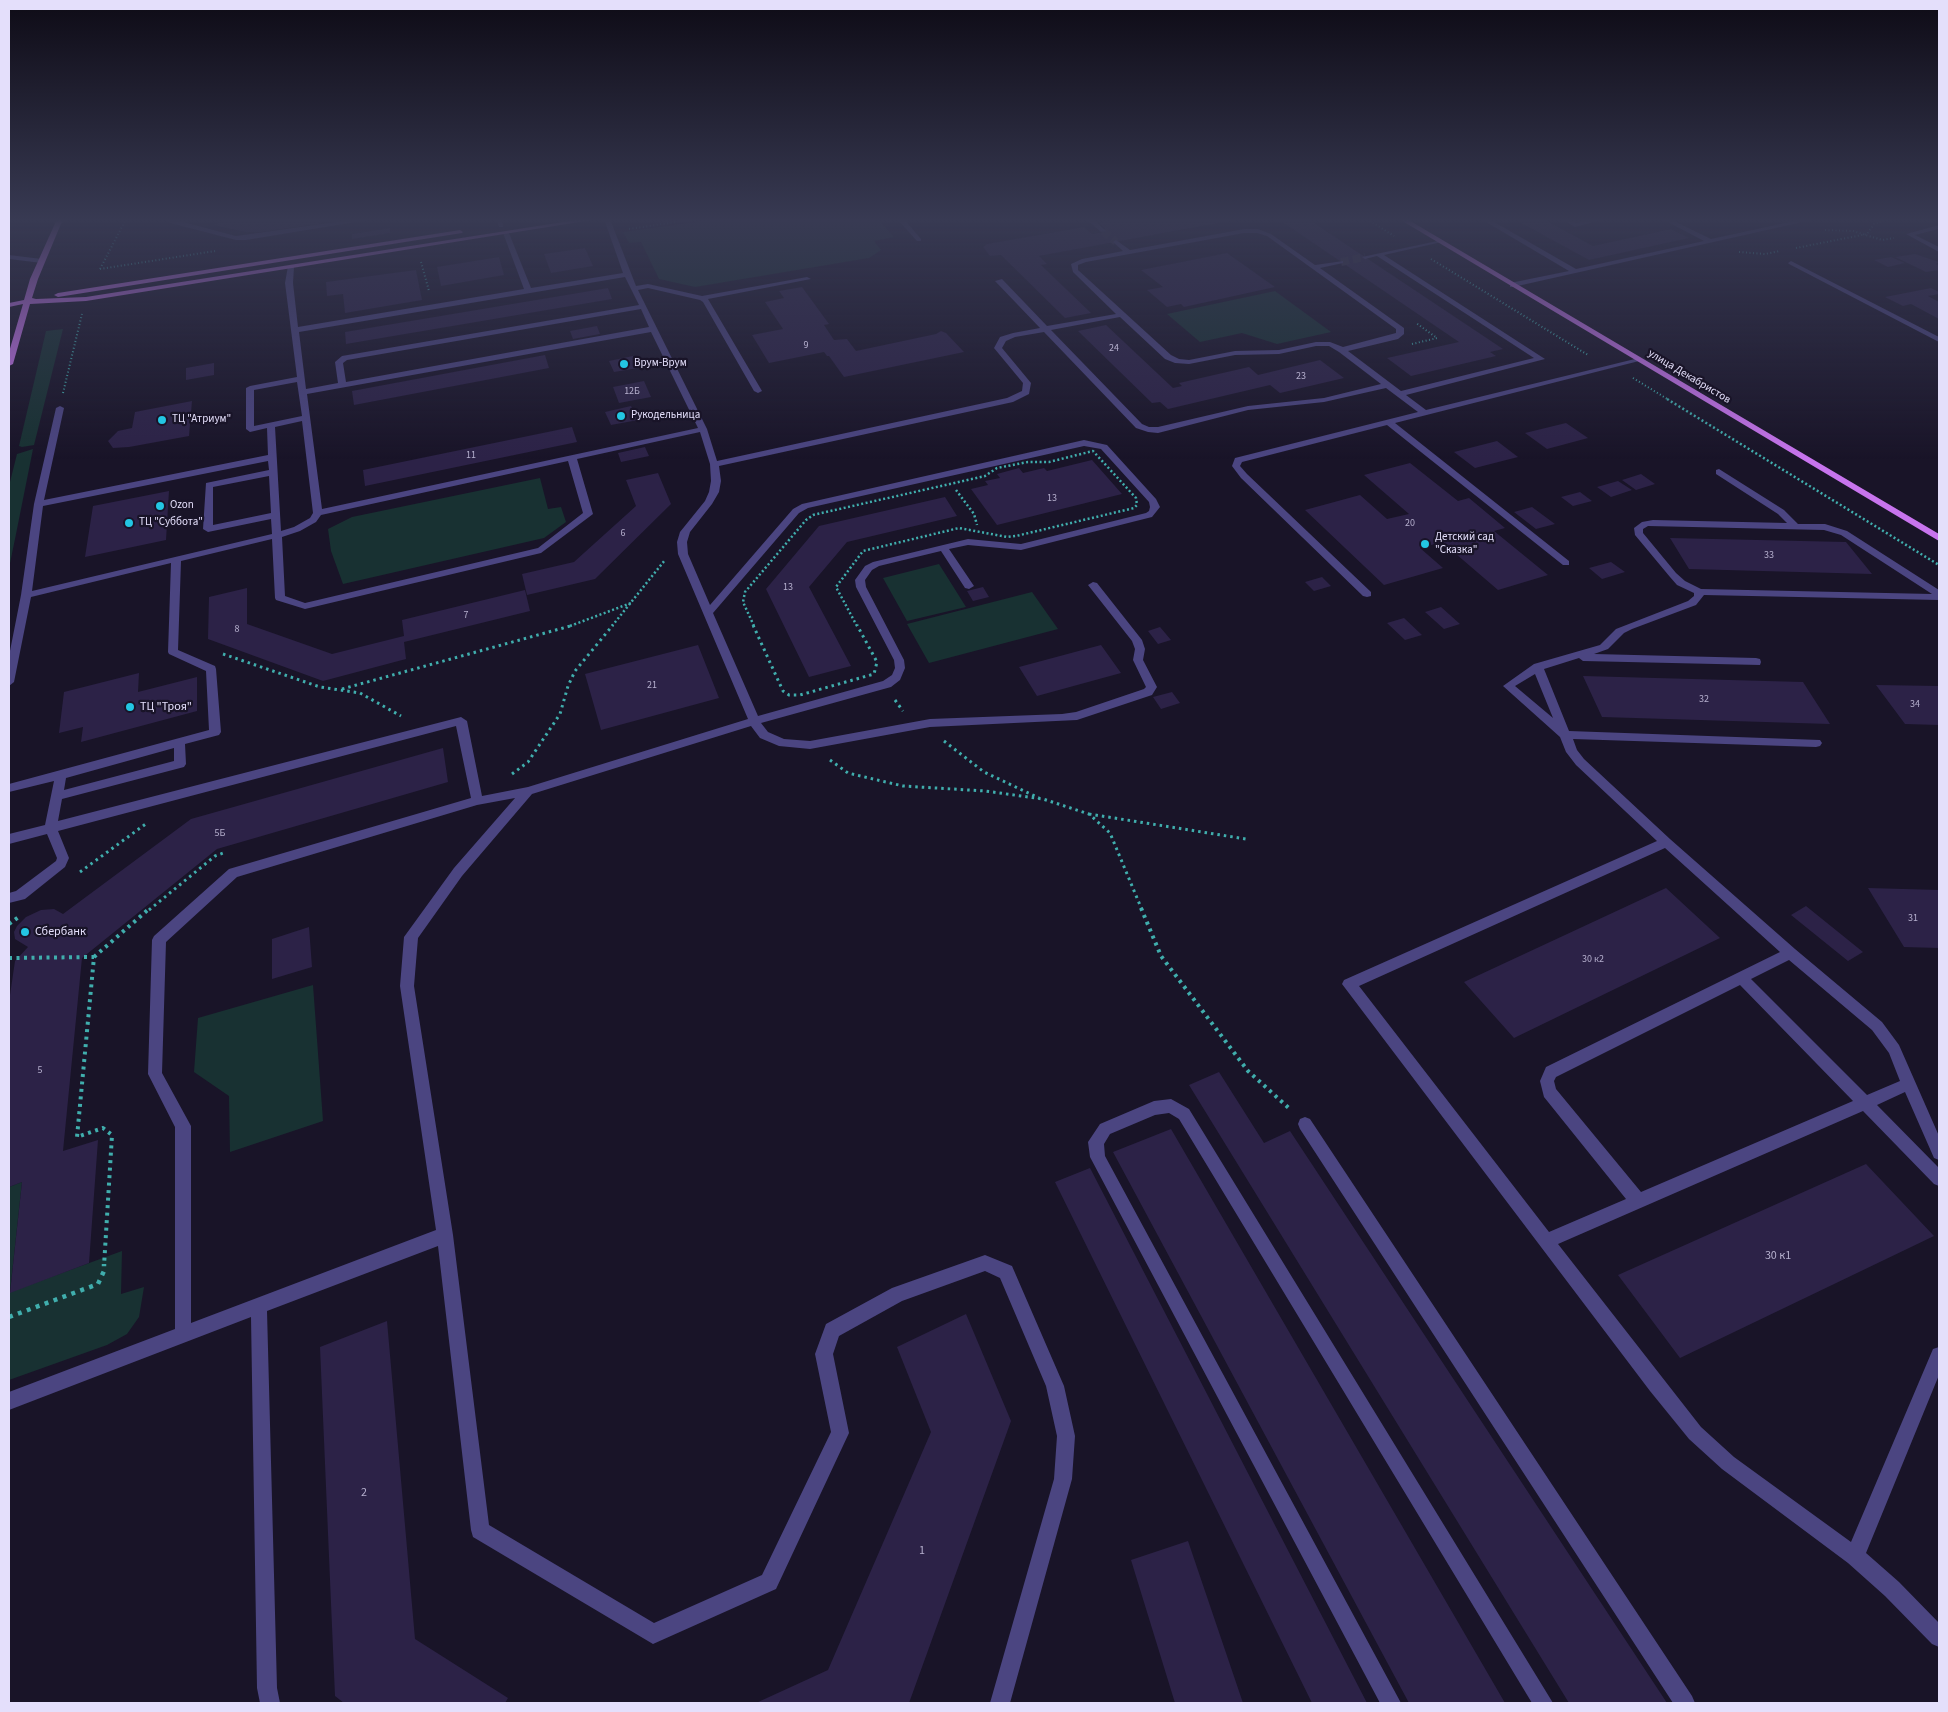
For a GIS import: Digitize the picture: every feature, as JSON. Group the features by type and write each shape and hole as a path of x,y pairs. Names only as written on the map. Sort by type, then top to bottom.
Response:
{"main road":[{"path":"9,364 27,299"},
{"path":"9,305 40,299"},
{"path":"26,302 87,299"},
{"name":"улица Декабристов","path":"1536,299 1939,538"}],"street":[{"path":"291,299 318,513"},
{"path":"295,330 475,299"},
{"path":"639,299 703,429 714,464 716,481 714,492 709,502 685,532 682,542 683,554 758,730 764,735 783,742 810,745 921,725 1062,718 1077,716 1148,692 1152,687 1138,660 1140,649 1136,640 1093,585"},
{"path":"704,299 758,391"},
{"path":"1016,299 1139,426 1148,429 1158,430 1248,408 1324,400 1387,385"},
{"path":"1104,299 1168,357 1178,361 1189,362 1235,353 1279,352 1316,344 1330,344 1342,350 1424,414"},
{"path":"1342,350 1395,338 1400,334 1400,328 1359,299"},
{"path":"1399,394 1541,360 1447,299"},
{"path":"1862,299 1939,340"},
{"path":"342,385 339,362 345,358 642,307"},
{"path":"714,464 1010,400 1026,392 1027,383 998,348 1003,339 1013,335 1121,315"},
{"path":"303,392 652,329"},
{"path":"1366,594 1236,466 1238,460 1639,360"},
{"path":"302,378 250,388 250,429 306,418"},
{"path":"9,682 26,595 39,504 60,408"},
{"path":"1389,422 1566,564"},
{"path":"271,425 280,598 305,606 541,550 588,514 572,458"},
{"path":"26,595 278,535 297,529 313,520 318,513 703,429"},
{"path":"183,1335 183,1126 155,1074 159,940 233,873 477,801 528,791 754,721 887,684 896,677 900,668 899,660 861,587 860,580 868,568 876,564 976,541 1021,547 1149,515 1156,507 1153,501 1104,447 1092,443 1084,443 805,506 796,511 708,613"},
{"path":"39,504 273,457"},
{"path":"274,472 209,485 208,529 276,515"},
{"path":"1720,472 1781,512 1795,526"},
{"path":"1653,523 1825,527 1844,533 1939,595 1699,592 1673,575 1638,533 1645,524 1653,523"},
{"path":"943,548 969,586"},
{"path":"9,788 215,732 211,669 173,652 176,559"},
{"path":"1699,592 1699,597 1692,603 1628,627 1620,631 1604,647 1538,667 1508,686 1565,735 1816,743"},
{"path":"1571,657 1756,662"},
{"path":"1538,667 1572,752 1580,762 1790,953 1877,1026 1894,1049 1939,1153"},
{"path":"9,839 461,721 477,801"},
{"path":"57,796 180,764 179,742"},
{"path":"9,898 20,895 61,864 62,853 52,828 60,775"},
{"path":"528,791 458,872 412,938 407,986 445,1235 480,1530 654,1634 769,1582 840,1433 824,1354 832,1330 898,1294 985,1263 1006,1272 1055,1386 1066,1436 1063,1479 1000,1703"},
{"path":"1666,842 1349,984 1695,1433 1728,1463 1855,1556 1892,1589 1939,1637"},
{"path":"1638,1201 1549,1092 1547,1081 1550,1072 1790,953"},
{"path":"1741,977 1939,1179"},
{"path":"1546,1241 1909,1084"},
{"path":"1391,1703 1098,1157 1096,1142 1104,1129 1154,1108 1170,1106 1184,1114 1543,1703"},
{"path":"1305,1124 1685,1703"},
{"path":"9,1401 445,1235"},
{"path":"259,1306 267,1688 270,1703"},
{"path":"1855,1556 1939,1355"}],"path":[{"path":"431,299 433,306"},
{"path":"1496,299 1599,362 1688,411 1939,565"},
{"path":"60,408 82,314"},
{"path":"952,484 974,514 978,530"},
{"path":"477,801 528,762 560,714 575,670 670,553"},
{"path":"339,690 573,626 631,603"},
{"path":"220,653 320,687 360,693 401,716 410,717"},
{"path":"887,684 894,698 908,717 984,772 1043,800 1088,814 1246,839"},
{"path":"810,745 848,773 884,782 903,786 986,791 1043,800"},
{"path":"1088,814 1110,833 1161,956 1248,1070 1283,1101 1305,1124"},
{"path":"73,877 154,819"},
{"path":"9,958 94,957 155,904 215,856 234,850"},
{"path":"9,924 25,912"},
{"path":"9,1317 98,1284 104,1271 112,1135 103,1128 77,1136 94,957"}],"green space":[{"path":"1238,299 1286,299 1331,332 1277,344 1242,333 1200,342 1167,314"},
{"path":"63,329 34,445 19,446 46,331"},
{"path":"33,449 9,568 9,486 17,454"},
{"path":"540,478 548,509 561,507 566,522 544,538 343,584 331,551 328,529 352,517"},
{"path":"939,564 966,607 907,621 883,578"},
{"path":"1032,592 1058,629 929,663 907,624"},
{"path":"313,985 323,1121 230,1152 229,1096 194,1072 198,1018"},
{"path":"22,1182 10,1292 122,1251 121,1294 144,1287 139,1317 127,1334 107,1345 9,1380 9,1187"}],"building":[{"path":"344,299 422,300 345,313"},
{"path":"543,299 612,299 346,344 345,332"},
{"path":"780,299 811,299 829,324 824,325 834,340 847,339 856,351 936,334 941,331 946,333 964,352 844,377 824,352 769,363 752,335 783,329 765,302"},
{"path":"1046,299 1076,299 1091,313 1065,318"},
{"path":"1157,299 1221,299 1184,307 1181,304 1167,307"},
{"path":"1396,299 1428,299 1503,349 1490,352 1496,356 1411,376 1387,358 1459,342"},
{"path":"1889,299 1933,299 1939,302 1939,319 1911,304 1903,306"},
{"path":"1106,325 1173,388 1182,386 1179,383 1249,367 1258,375 1320,360 1344,378 1280,393 1270,385 1168,409 1160,402 1152,403 1078,331"},
{"path":"597,326 600,334 573,339 570,331"},
{"path":"545,355 549,368 354,405 352,391"},
{"name":"Врум-Врум","path":"633,356 638,368 614,372 609,361"},
{"path":"214,363 214,375 186,380 186,368"},
{"path":"644,381 651,397 619,403 613,387"},
{"name":"ТЦ \"Атриум\"","path":"192,401 189,436 129,447 113,448 108,441 118,431 132,428 135,412"},
{"name":"Рукодельница","path":"631,406 638,420 611,425 605,412"},
{"path":"1566,423 1588,438 1547,449 1525,433"},
{"path":"572,427 577,442 365,486 363,470"},
{"path":"1497,441 1518,457 1475,468 1454,452"},
{"path":"645,447 649,456 621,462 618,453"},
{"path":"1092,460 1122,494 997,525 971,489 988,485 985,481 1000,478 997,474 1019,468 1023,473 1044,468 1047,471"},
{"path":"1410,463 1458,501 1469,498 1505,528 1494,531 1548,575 1498,590 1442,542 1420,548 1443,568 1384,585 1305,510 1360,495 1387,519 1409,514 1364,475"},
{"path":"658,473 671,504 595,579 527,595 522,574 574,562 636,506 626,480"},
{"path":"1641,474 1655,484 1636,490 1622,480"},
{"path":"1618,481 1632,490 1611,497 1597,487"},
{"name":"ТЦ \"Суббота\"","path":"169,491 166,540 85,557 93,506"},
{"path":"1580,492 1592,501 1573,506 1561,497"},
{"path":"945,497 957,516 847,542 809,587 851,666 809,677 766,589 819,526"},
{"path":"1532,507 1555,524 1536,529 1514,512"},
{"path":"1670,538 1846,542 1872,574 1689,569"},
{"path":"1611,562 1625,572 1602,579 1589,568"},
{"path":"1322,577 1331,586 1314,591 1305,582"},
{"path":"983,587 989,597 973,601 967,591"},
{"path":"247,588 247,624 332,654 404,636 402,620 525,590 530,611 404,642 406,659 323,681 208,639 209,597"},
{"path":"1441,607 1460,624 1444,629 1425,612"},
{"path":"1404,618 1422,635 1405,640 1387,623"},
{"path":"1160,627 1171,640 1158,644 1148,631"},
{"path":"698,645 719,698 601,730 585,674"},
{"path":"1101,645 1121,673 1037,696 1019,667"},
{"name":"ТЦ \"Троя\"","path":"139,673 138,692 197,677 197,711 81,742 83,727 59,733 64,692"},
{"path":"1583,676 1803,682 1830,724 1602,717"},
{"path":"1876,685 1939,686 1939,725 1905,724"},
{"path":"1172,692 1180,703 1161,709 1153,697"},
{"path":"443,748 448,782 217,849 82,958 63,1151 98,1140 89,1263 10,1293 22,1182 9,1187 9,1002 15,961 28,947 15,939 14,932 17,926 26,917 41,910 54,909 63,914 191,819"},
{"path":"1666,888 1720,938 1514,1038 1464,982"},
{"path":"1868,888 1939,890 1939,948 1904,947"},
{"path":"1806,906 1863,952 1848,961 1791,915"},
{"path":"309,927 312,967 272,979 272,939"},
{"path":"1219,1072 1264,1143 1290,1131 1667,1703 1569,1703 1189,1085"},
{"path":"1171,1129 1505,1703 1409,1703 1113,1152"},
{"path":"1866,1164 1934,1236 1680,1358 1618,1275"},
{"path":"1090,1168 1367,1703 1312,1703 1055,1182"},
{"path":"966,1314 1011,1421 909,1703 756,1703 828,1670 931,1432 897,1347"},
{"path":"387,1321 415,1639 508,1698 505,1703 344,1703 335,1696 320,1347"},
{"path":"1188,1541 1243,1703 1175,1703 1131,1560"}],"place":[{"name":"Врум-Врум","path":"624,364"},
{"name":"Рукодельница","path":"621,416"},
{"name":"ТЦ \"Атриум\"","path":"162,420"},
{"name":"Ozon","path":"160,506"},
{"name":"ТЦ \"Суббота\"","path":"129,523"},
{"name":"Детский сад \"Сказка\"","path":"1425,544"},
{"name":"ТЦ \"Троя\"","path":"130,707"},
{"name":"Сбербанк","path":"25,932"}]}
